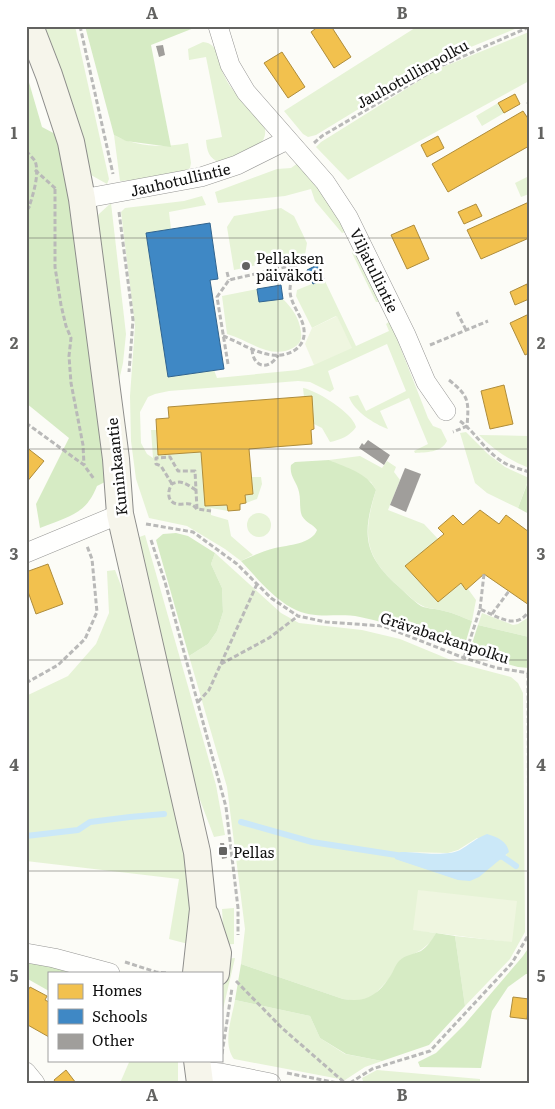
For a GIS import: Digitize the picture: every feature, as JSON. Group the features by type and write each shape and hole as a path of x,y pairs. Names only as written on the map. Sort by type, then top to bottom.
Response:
{"main road":[{"name":"Kuninkaantie","path":"30,26 50,75 71,142 82,199 116,458 132,515 198,852 203,909 196,972"},
{"name":"Kuninkaantie","path":"203,909 225,976"}],"street":[{"path":"218,26 230,65 242,85 287,140"},
{"name":"Jauhotullintie","path":"82,199 201,177 237,165 287,140"},
{"name":"Viljatullintie","path":"287,140 325,182 348,218 406,335 426,382 446,411"},
{"path":"26,553 82,530 132,515"},
{"path":"26,952 106,972"},
{"path":"204,1067 221,1073 271,1083"},
{"path":"26,1072 35,1083"}],"path":[{"path":"80,26 117,194 133,320 131,360 128,376"},
{"name":"Jauhotullinpolku","path":"311,146 322,136 441,66 529,27"},
{"path":"26,151 35,161 36,184 26,214"},
{"path":"55,189 55,267 61,305 71,338 69,356 71,383 83,446 84,465"},
{"path":"228,364 217,297 229,280 307,262"},
{"path":"223,336 261,353 278,354 294,351 303,341 304,331 302,320 291,298 290,290 296,264"},
{"path":"226,272 229,280"},
{"path":"457,312 466,330"},
{"path":"423,348 488,321"},
{"path":"252,349 252,357 260,365 265,366 271,363 278,354"},
{"path":"446,411 467,426 481,443 503,463 529,472"},
{"path":"26,423 84,465 95,481"},
{"path":"172,484 161,466 156,464 156,458 170,457 178,471 195,471 197,509"},
{"path":"196,491 182,482 172,484 168,491 172,501 210,511"},
{"path":"132,515 146,524 165,582 226,807 238,908 238,944"},
{"name":"Grävabackanpolku","path":"146,524 193,532 237,564 271,598 298,616 326,622 383,626 464,658 497,668 528,673"},
{"path":"26,683 58,665 85,639 97,612 92,559 82,530"},
{"path":"464,658 480,609 484,574"},
{"path":"198,702 209,690 257,584"},
{"path":"492,614 509,591"},
{"path":"480,609 512,623 519,621 529,611"},
{"path":"221,664 269,638 298,616"},
{"path":"528,673 529,925"},
{"path":"350,1083 372,1069 430,1051 512,963 529,934"},
{"path":"222,989 225,976 345,1083"}],"green space":[{"path":"43,26 75,26 109,179 107,184 91,175 86,168"},
{"path":"85,26 199,26 151,45 171,147 126,141 114,135"},
{"path":"418,26 522,26 439,60 316,135 308,137 303,134 284,111"},
{"path":"529,32 529,81 348,180 316,147 321,142 438,69"},
{"path":"203,42 209,43 216,50 227,81 262,120 265,130 265,135 260,143 250,150 220,163 211,157 206,144 206,140 222,137 206,57 189,60 188,49"},
{"path":"26,72 42,127 61,137 107,481 97,486 87,503 74,514 40,528 36,504 69,438 26,403"},
{"path":"498,103 504,113 482,126 476,116"},
{"path":"114,135 141,144 170,146 188,143 190,168 186,171 150,179 120,181"},
{"path":"298,163 323,189 347,231 342,233 315,201 311,189 285,196 218,203 215,192 277,169 291,168"},
{"path":"529,176 529,194 521,197 515,183"},
{"path":"202,196 206,205 169,212 171,229 146,233 168,377 214,370 217,378 298,370 314,365 336,316 312,328 296,296 297,290 324,279 356,346 389,331 386,324 390,321 428,418 433,426 441,429 447,441 437,450 415,453 414,451 428,444 409,398 380,411 388,429 365,416 355,407 349,397 358,395 366,411 406,391 387,344 328,371 334,389 330,392 310,382 298,381 169,391 148,397 140,412 141,443 147,454 153,458 151,430 156,430 158,455 201,452 205,506 227,505 228,511 211,508 211,515 228,520 231,536 253,555 241,561 187,526 149,518 136,479 131,441 130,396 135,326 121,212 125,208 184,201"},
{"path":"111,203 126,334 123,363 118,385 95,222 99,214"},
{"path":"281,208 294,216 307,243 305,255 234,270 227,227 234,216"},
{"path":"357,250 382,302 376,302 352,253"},
{"path":"257,289 259,302 283,299 293,310 299,322 301,340 293,348 276,352 260,348 227,334 222,296"},
{"path":"337,316 352,348 314,365 305,344 312,328"},
{"path":"303,388 325,398 341,409 353,421 356,427 354,430 344,437 330,442 322,428 314,424 304,397"},
{"path":"466,432 488,454 505,467 529,478 518,508 487,493 475,483 460,433"},
{"path":"479,435 529,436 529,468 502,454"},
{"path":"360,456 382,468 387,461 396,467 394,472 400,480 388,510 424,524 438,539 405,566 438,602 461,583 476,600 472,621 418,603 386,575 378,564 372,553 368,531 376,490 371,482 329,460"},
{"path":"329,460 361,475 376,490 369,519 369,542 372,553 386,575 421,606 448,612 472,621 463,651 386,623 360,617 318,615 301,612 278,598 241,561 271,549 305,541 314,535 317,530 307,522 301,513 299,492 292,476 291,465 295,462"},
{"path":"251,477 261,477 262,484 257,499 246,503 245,495"},
{"path":"529,479 529,514 518,508"},
{"path":"259,513 268,516 271,525 268,534 259,537 250,534 247,525 250,516"},
{"path":"176,533 188,536 215,553 211,564 222,588 223,612 217,631 208,644 189,656 156,540 163,534"},
{"path":"145,535 216,785 225,835 214,837 194,784 134,539"},
{"path":"215,553 281,613 299,623 362,630 400,639 458,663 511,677 518,683 523,693 525,932 510,959 465,1006 455,936 512,942 413,930 436,933 432,941 421,950 399,962 389,979 372,997 356,1001 343,999 241,964 245,929 227,787 189,656 208,644 217,631 223,612 222,588 211,564","holes":["477,838 507,855 498,859 401,852 448,853 458,850"]},
{"path":"115,570 130,609 188,857 192,945 169,939 179,879 26,861 26,696 68,676 96,644 109,613 107,571"},
{"path":"482,613 513,625 529,617 529,637 478,625"},
{"path":"478,625 529,637 529,668 518,667 469,653"},
{"path":"418,890 517,901 512,942 413,930"},
{"path":"234,908 234,944 224,945 222,909"},
{"path":"436,933 455,936 465,1006 429,1045 382,1061 346,1054 320,1038 310,1016 235,1000 241,964 343,999 364,999 375,994 380,989 401,959 421,951"},
{"path":"529,947 529,974 526,974 508,987 492,1011 481,1068 420,1067 418,1062 436,1053 464,1025"},
{"path":"235,958 222,1014 222,998 224,959"},
{"path":"26,960 80,972 48,972 48,990 26,978"},
{"path":"235,1000 310,1016 320,1038 345,1054 382,1061 365,1067 345,1080 234,1059 230,1053 228,1038"},
{"path":"129,1062 178,1062 178,1083 120,1083"},
{"path":"377,1070 480,1079 480,1083 373,1083 363,1081 362,1078"}],"water":[{"path":"487,834 504,842 509,852 479,877 470,881 458,880 395,859 395,855 401,852 439,854 454,852"}],"building: Homes":[{"path":"319,26 331,26 351,57 334,68 311,32"},
{"path":"282,52 305,87 288,98 264,63"},
{"path":"515,94 520,104 504,113 498,103"},
{"path":"523,111 529,120 529,146 448,192 432,164"},
{"path":"438,136 444,148 427,157 421,145"},
{"path":"529,202 529,238 481,259 467,230"},
{"path":"476,204 482,216 464,224 458,212"},
{"path":"414,225 429,259 407,269 391,235"},
{"path":"527,284 529,299 515,305 510,292"},
{"path":"529,314 529,353 525,355 510,323"},
{"path":"504,385 513,424 490,429 481,391"},
{"path":"312,396 314,429 311,430 312,444 249,449 253,494 245,495 246,503 240,504 240,510 228,511 227,505 205,506 201,452 158,455 156,419 169,418 168,407"},
{"path":"26,447 44,461 26,483"},
{"path":"480,510 499,524 506,515 529,532 529,605 484,574 466,590 461,583 438,602 405,566 444,534 438,528 453,515 463,525"},
{"path":"48,564 63,604 36,614 26,586 26,572"},
{"path":"30,987 47,996 45,1000 48,1002 48,1036 26,1024 26,994"},
{"path":"513,997 529,999 527,1019 510,1017"},
{"path":"66,1070 76,1083 56,1083 54,1080"}],"building: Schools":[{"path":"210,223 218,279 210,280 224,369 168,377 146,233"},
{"path":"317,265 324,279 313,284 307,270"},
{"path":"281,285 283,299 259,302 257,289"}],"building: Other":[{"path":"163,45 165,55 159,57 156,46"},
{"path":"368,440 390,455 384,465 359,448 362,443 364,445"},
{"path":"405,468 421,474 406,512 390,505"},
{"path":"220,843 224,843 227,858 222,859"}],"waterway":[{"path":"26,836 78,830 90,822 164,814"},
{"path":"241,822 312,842 403,856"},
{"path":"495,856 503,857 516,866"}],"place":[{"name":"Pellaksen päiväkoti","path":"246,266"},
{"name":"Pellas","path":"223,851"}]}
